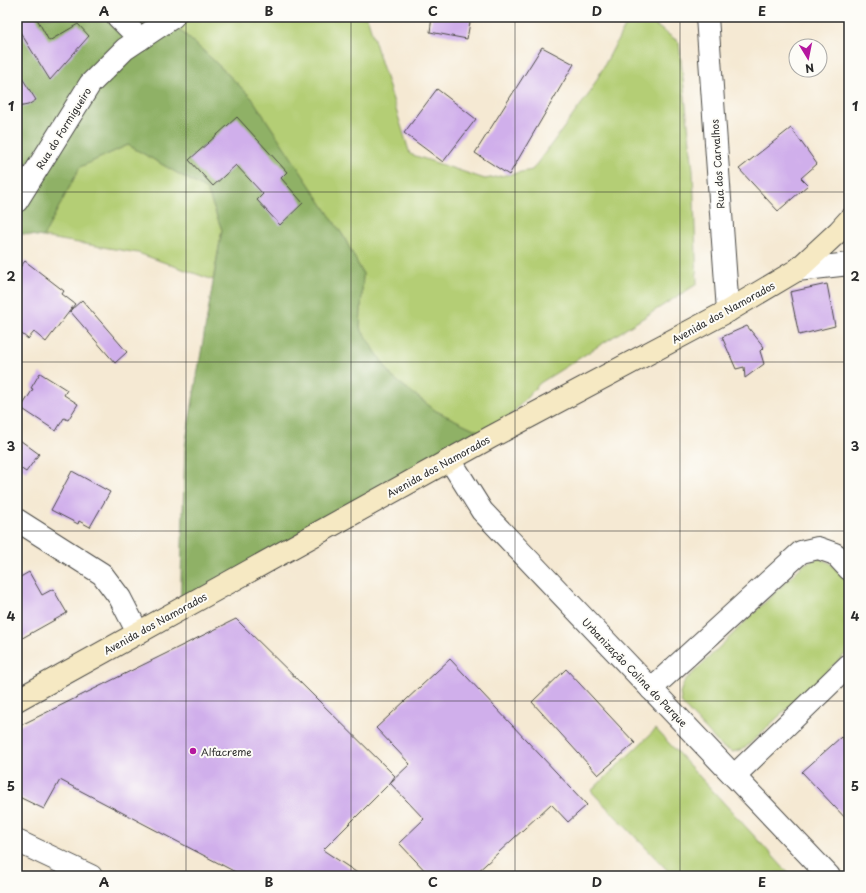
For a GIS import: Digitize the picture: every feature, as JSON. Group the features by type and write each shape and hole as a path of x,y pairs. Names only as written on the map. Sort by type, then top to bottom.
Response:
{"street":[{"path":"118,17 140,39"},
{"name":"Rua do Formigueiro","path":"17,201 90,84 125,49 173,17"},
{"name":"Rua dos Carvalhos","path":"707,17 728,310"},
{"name":"Avenida dos Namorados","path":"17,700 450,460 728,310 798,270 846,229"},
{"path":"798,270 849,264"},
{"name":"Urbanização Colina do Parque","path":"450,460 482,511 829,876"},
{"path":"17,520 102,574 120,598 138,633"},
{"path":"651,689 800,552 818,548 835,554 849,569"},
{"path":"734,776 849,665"},
{"path":"17,840 91,876"}],"green space":[{"path":"17,17 171,17 182,32 251,97 344,237 363,274 360,328 392,377 436,411 491,437 180,610 185,446 222,230 207,190 128,145 80,167 43,237 17,233"},
{"path":"171,17 367,17 410,154 485,179 532,170 589,94 630,17 644,17 679,42 693,170 697,284 540,383 491,437 436,411 392,377 360,328 363,274 344,237 251,97 182,32"},
{"path":"128,145 207,190 222,230 213,280 138,253 43,237 80,167"},
{"path":"818,558 830,563 849,583 849,651 745,748 733,752 722,747 682,704 680,693 684,682 804,564"},
{"path":"656,729 791,876 673,876 591,791"}],"building":[{"path":"17,17 36,17 49,41 78,24 89,36 50,80 17,27"},
{"path":"432,17 471,17 467,39 430,32"},
{"path":"542,47 574,64 509,175 475,153"},
{"path":"17,70 36,100 28,105 18,107 17,107"},
{"path":"437,89 476,119 443,162 404,133"},
{"path":"237,117 287,172 281,178 303,203 280,225 257,200 263,194 236,165 213,186 189,160"},
{"path":"791,128 817,164 801,178 808,185 778,211 739,169"},
{"path":"25,261 64,291 62,294 75,304 46,342 34,332 28,339 17,330 17,271"},
{"path":"827,284 835,326 799,335 790,292"},
{"path":"82,300 127,352 115,363 70,311"},
{"path":"747,326 764,347 760,351 764,364 745,378 744,367 736,369 722,337"},
{"path":"40,373 67,390 64,395 78,404 68,420 64,418 56,431 21,408 33,389 31,388"},
{"path":"17,438 39,454 26,472 17,466"},
{"path":"72,471 110,492 90,527 79,521 78,524 51,510"},
{"path":"29,572 42,595 53,589 67,613 17,641 17,579"},
{"name":"Alfacreme","path":"236,619 395,776 390,783 323,850 362,876 243,876 60,780 44,809 17,796 17,727"},
{"path":"450,659 587,805 568,822 551,804 473,876 430,876 399,843 424,819 390,783 410,764 376,728"},
{"path":"566,669 635,743 598,775 532,702"},
{"path":"841,737 849,746 849,822 802,772"}],"place":[{"name":"Alfacreme","path":"193,751"}]}
